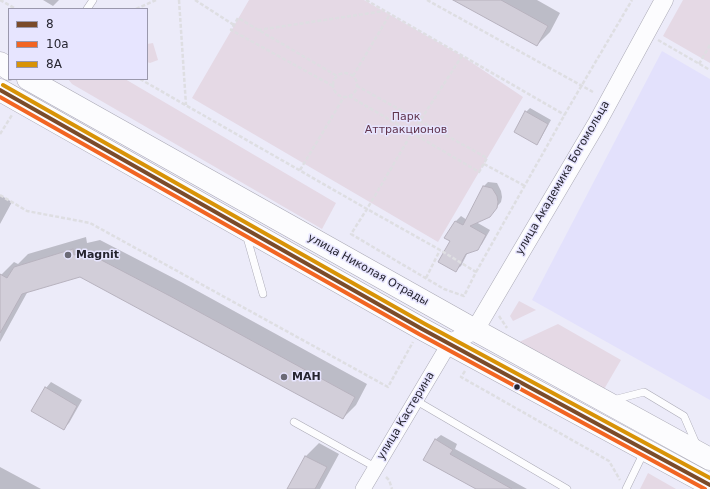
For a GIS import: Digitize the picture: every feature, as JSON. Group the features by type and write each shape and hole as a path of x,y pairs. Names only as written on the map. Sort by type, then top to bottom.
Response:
{"main road":[{"name":"улица Николая Отрады","path":"39,82 475,330 705,456"},
{"path":"0,90 449,344 710,485"}],"street":[{"name":"улица Академика Богомольца","path":"475,330 596,123 664,0"},
{"path":"449,344 475,330"},
{"name":"улица Кастерина","path":"363,489 449,344"}],"lane":[{"path":"244,228 263,294"},
{"path":"415,400 567,489"},
{"path":"294,422 375,467"},
{"path":"624,486 645,450"}],"path":[{"path":"0,0 14,8"},
{"path":"138,8 156,0"},
{"path":"179,0 186,106"},
{"path":"195,0 234,25"},
{"path":"366,0 565,115"},
{"path":"427,0 593,92"},
{"path":"462,56 412,133 351,234 444,289 464,296 476,272 565,115 632,0"},
{"path":"258,30 384,11"},
{"path":"353,76 390,14"},
{"path":"333,86 232,30 234,25 238,18 337,76"},
{"path":"654,38 710,70"},
{"path":"699,64 710,45"},
{"path":"353,76 342,73 337,76 334,80 334,91 338,95 344,97 349,96 354,93 357,86"},
{"path":"349,96 479,172 487,158 357,86 353,76"},
{"path":"142,80 476,272"},
{"path":"299,170 344,97"},
{"path":"0,134 13,113"},
{"path":"484,164 525,186"},
{"path":"0,195 27,211 90,223 388,387 413,342"},
{"path":"426,278 440,250"},
{"path":"498,313 507,328"},
{"path":"461,377 609,461 624,486"}],"shaded area":[{"path":"662,51 710,79 710,400 532,300"}],"green space":[{"name":"Парк Аттракционов","path":"249,0 364,0 462,56 523,97 438,242 192,98"},
{"path":"683,0 710,0 710,63 663,36"},
{"path":"153,43 158,60 150,63 148,62 148,44"},
{"path":"69,80 127,80 336,203 322,229 72,84"},
{"path":"519,301 536,310 513,321 510,316"},
{"path":"558,324 621,360 603,391 517,343"},
{"path":"648,473 676,489 640,489"}],"building":[{"path":"453,0 501,0 548,26 537,46"},
{"path":"525,111 548,124 537,145 514,132"},
{"path":"483,186 492,188 497,196 497,208 490,217 470,226 486,235 478,250 466,254 456,272 438,262 450,241 444,238 455,221 463,225"},
{"path":"73,249 74,255 86,252 355,397 343,419 80,277 22,294 0,333 0,274 7,278 14,267"},
{"path":"45,387 77,406 64,430 31,411"},
{"path":"435,439 453,450 450,454 512,489 476,489 423,460"},
{"path":"305,456 327,467 315,489 287,489"}],"transit line":[{"name":"8А","path":"3,85 425,324 710,478"},
{"name":"8","path":"0,90 422,329 710,485"},
{"name":"10а","path":"0,97 419,334 705,489"}],"place":[{"name":"Magnit","path":"68,255"},
{"name":"МАН","path":"284,377"}]}
